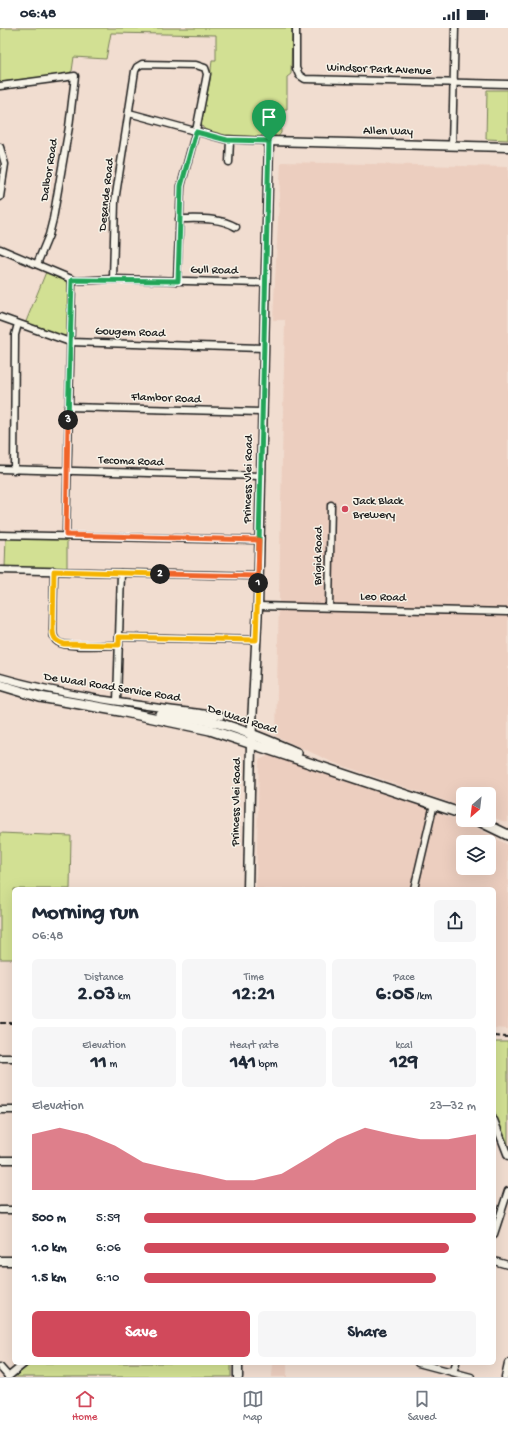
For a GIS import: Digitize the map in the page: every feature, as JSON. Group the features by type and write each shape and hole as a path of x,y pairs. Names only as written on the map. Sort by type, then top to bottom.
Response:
{"main road":[{"name":"De Waal Road","path":"0,685 40,697 118,706 251,739 336,768 351,776 456,812"},
{"path":"491,827 508,835"}],"street":[{"name":"Windsor Park Avenue","path":"296,28 296,68 299,75 305,79 508,84"},
{"path":"452,145 455,28"},
{"name":"Desande Road","path":"113,279 114,208 137,67 142,64 196,65 205,68 207,74 196,132"},
{"name":"Dalbor Road","path":"0,86 75,76 53,219 49,235 37,264"},
{"path":"129,113 230,140 269,141"},
{"path":"178,281 181,186 196,132"},
{"path":"229,162 230,140"},
{"name":"Allen Way","path":"269,141 508,147"},
{"name":"Princess Vlei Road","path":"248,886 251,739 258,606 269,141"},
{"path":"0,147 5,164 0,196"},
{"path":"179,219 220,220 236,227"},
{"name":"Gull Road","path":"0,249 72,280 81,281 113,279 265,283"},
{"path":"66,535 72,280"},
{"name":"Gougem Road","path":"0,317 70,342 264,348"},
{"path":"14,470 15,335 18,324"},
{"name":"Flambor Road","path":"68,407 262,412"},
{"name":"Tecoma Road","path":"0,469 261,476"},
{"name":"Brigid Road","path":"329,607 331,505"},
{"path":"0,534 259,540"},
{"path":"0,570 258,576"},
{"path":"54,571 53,635 56,640 64,644 119,645"},
{"path":"118,706 121,573"},
{"name":"Leo Road","path":"258,606 508,612"},
{"path":"119,637 256,640"},
{"name":"De Waal Road Service Road","path":"0,677 118,706 222,716"},
{"path":"414,887 434,804"},
{"path":"0,1058 12,1058"},
{"path":"0,1110 12,1110"},
{"path":"496,1125 508,1156"},
{"path":"0,1160 12,1160"},
{"path":"496,1228 508,1191"},
{"path":"0,1210 12,1210"},
{"path":"0,1261 12,1261"},
{"path":"496,1262 508,1265"},
{"path":"504,1377 508,1363"},
{"path":"0,1367 8,1377 23,1365"},
{"path":"238,1365 238,1377"},
{"path":"423,1365 445,1374 453,1372 471,1377"},
{"path":"453,1372 455,1365"}],"shaded area":[{"path":"281,162 508,167 508,823 496,819 496,787 456,787 456,805 332,762 276,736 285,320 273,320"},
{"path":"270,755 424,805 456,820 456,827 474,827 490,835 456,835 456,875 496,875 496,838 508,845 508,1029 496,1028 496,887 256,887 259,760"},
{"path":"273,1365 287,1365 287,1377 272,1377"}],"green space":[{"path":"0,28 292,28 291,74 287,77 287,109 280,109 281,133 277,138 271,131 267,131 260,137 236,137 209,132 203,128 201,123 210,80 212,60 216,60 216,35 111,33 106,59 74,57 72,71 67,74 0,82"},
{"path":"487,90 508,90 508,140 486,139"},
{"path":"46,272 64,279 69,285 68,332 63,337 25,324"},
{"path":"6,536 67,538 67,569 5,568"},
{"path":"0,833 71,836 70,887 12,887 12,959 0,959"},
{"path":"496,1042 508,1042 508,1149 496,1116"},
{"path":"29,1365 231,1365 231,1377 14,1377"}],"railway":[{"path":"0,1023 12,1023"},
{"path":"496,1036 508,1037"}],"place":[{"name":"Jack Black Brewery","path":"345,509"}],"route":[{"path":"196,132 227,140 269,141 258,606 256,640 119,637 119,645 61,644 54,638 53,635 54,571 258,576 259,540 66,535 70,342 72,280 81,281 113,279 178,281 181,186 196,132"}]}
